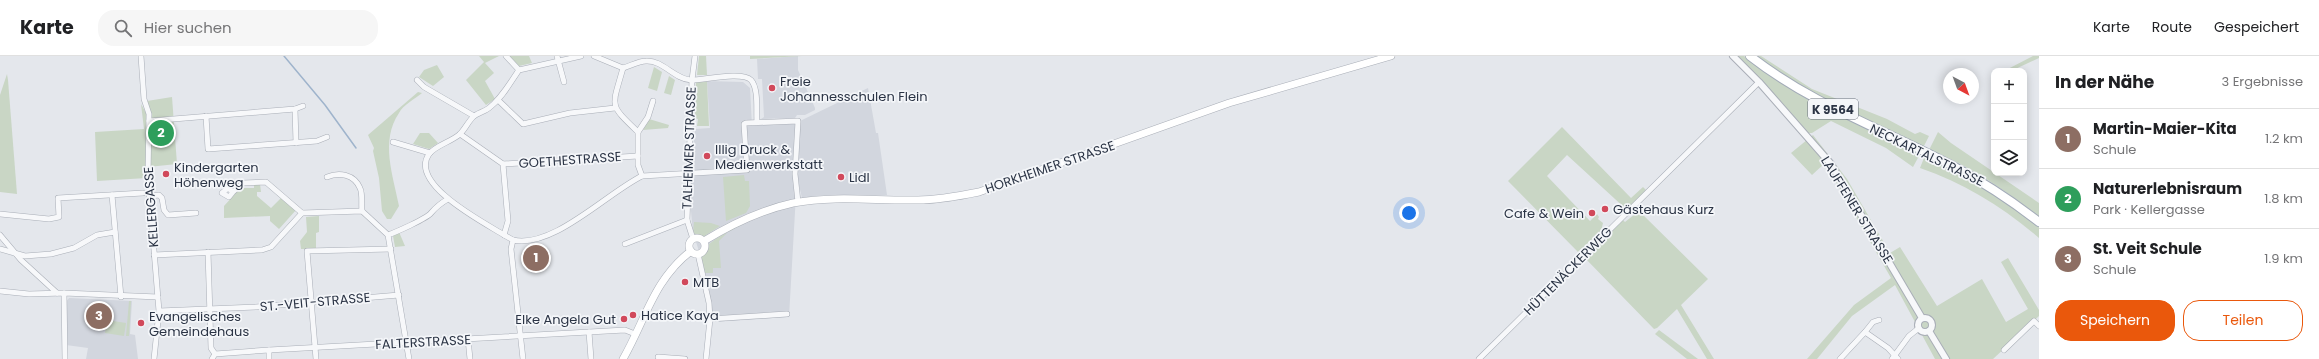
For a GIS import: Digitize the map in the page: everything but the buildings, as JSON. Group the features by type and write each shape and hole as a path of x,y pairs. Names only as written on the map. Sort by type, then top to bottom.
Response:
{"main road":[{"name":"HORKHEIMER STRASSE","path":"704,241 747,218 798,202 852,198 918,200 946,198 979,192 1261,92 1378,58 1391,56"},
{"name":"NECKARTALSTRASSE","path":"1750,56 1820,103 1975,178 2039,222"},
{"path":"698,238 704,241 705,249 698,254 690,251 689,243 693,239 698,238"},
{"path":"624,359 660,284 672,268 690,251"}],"street":[{"name":"KELLERGASSE","path":"141,56 144,99 149,121 147,147 159,311 154,359"},
{"path":"506,56 519,70"},
{"path":"581,56 558,59 519,70 498,100 488,109 474,116 460,134 430,153 426,160 427,174 448,199 504,235 520,242 547,235 587,211 628,182 642,176 747,170 744,124 757,122 798,121 796,174 798,202"},
{"path":"594,56 623,68 647,58 679,78 692,80 743,76 751,80 755,88 757,122"},
{"name":"TALHEIMER STRASSE","path":"693,239 687,220 692,80 695,56"},
{"name":"LAUFFENER STRASSE","path":"1733,56 1759,82 1831,164 1922,318 1927,318 1932,321 1932,326 1929,331 1946,359"},
{"path":"558,59 564,82"},
{"path":"623,68 614,102 615,108 638,132"},
{"path":"417,80 424,87 474,116"},
{"name":"HÜTTENÄCKERWEG","path":"1479,359 1759,82"},
{"path":"498,100 523,124 570,113 615,108"},
{"path":"642,176 638,165 638,132 648,117 653,101"},
{"path":"149,121 294,109 304,106"},
{"path":"294,109 296,143"},
{"path":"206,116 208,149 318,142 327,137"},
{"path":"460,134 503,164 508,221 504,235"},
{"path":"393,142 430,153"},
{"name":"GOETHESTRASSE","path":"503,164 638,156"},
{"path":"327,177 334,174 345,174 358,184 360,188 362,210 388,235 409,359"},
{"path":"233,192 243,183 266,182 302,213 362,210"},
{"path":"0,214 50,219 59,217 58,198 143,193"},
{"path":"112,195 121,296"},
{"path":"150,196 159,195 162,198 164,210 168,215 196,213"},
{"path":"388,235 408,224 413,224 431,213 433,208 448,199"},
{"path":"154,255 262,250 271,247 302,213"},
{"path":"625,244 687,220"},
{"path":"0,248 25,256 51,254 74,248 97,235 115,232"},
{"path":"0,235 15,254 58,293"},
{"path":"513,240 511,249 523,359"},
{"path":"316,359 307,251 391,249"},
{"path":"208,252 209,309 211,348 213,357"},
{"path":"698,254 709,303 710,319 706,359"},
{"path":"0,292 158,297"},
{"path":"64,293 65,359"},
{"name":"ST.-VEIT-STRASSE","path":"159,311 209,309 399,295"},
{"path":"710,319 787,314"},
{"path":"1922,318 1918,323 1919,328 1924,332 1929,331"},
{"path":"1840,359 1873,322 1879,320"},
{"path":"2004,350 2034,321 2039,326"},
{"path":"1864,332 1895,358 1910,336 1919,328"},
{"name":"FALTERSTRASSE","path":"213,357 269,350 316,349 625,330 636,334"},
{"path":"589,332 591,359"},
{"path":"468,339 470,359"},
{"path":"269,350 269,359"},
{"path":"658,357 685,359"}],"shaded area":[{"name":"Freie Johannesschulen Flein","path":"798,56 798,70 815,110 805,115 797,115 795,118 761,119 764,117 762,79 758,79 757,59"},
{"path":"707,81 743,82 750,88 752,126 800,121 868,88 876,133 878,133 887,195 823,195 802,198 797,177 789,317 714,322 701,257 693,233 690,182 695,129 710,128"},
{"path":"69,298 132,301 130,334 135,335 138,359 86,359 88,348 66,345 66,302"}],"green space":[{"path":"479,56 499,56 485,63 494,73 485,81 495,99 486,105 466,80 484,62"},
{"path":"508,56 529,56 532,63 519,66"},
{"path":"699,56 706,56 707,75 697,75"},
{"path":"750,56 802,56 750,59"},
{"path":"1738,56 1744,56 1777,80 1817,104 1933,159 1998,195 2039,226 2039,238 2011,216 1982,197 1952,181 1920,168 1924,158 1919,156 1913,167 1886,148 1831,121 1812,133 1808,133"},
{"path":"1754,56 1761,56 1812,89 1887,119 1915,134 1920,132 1929,136 1923,148 1805,90"},
{"path":"2033,56 2039,56 2039,58 2017,68 2010,68"},
{"path":"437,65 444,77 433,86 419,77 424,70"},
{"path":"654,67 662,72 657,91 648,88"},
{"path":"7,74 17,194 0,192 0,95"},
{"path":"669,76 675,80 671,95 664,93"},
{"path":"696,81 707,81 709,126 697,126 698,119 695,118"},
{"path":"418,92 422,93 401,110 393,124 390,135 389,147 391,170 399,206 391,219 387,219 382,211 379,178 373,151 374,148 368,135"},
{"path":"172,97 177,164 148,167 147,101"},
{"path":"141,104 146,113 147,178 97,181 95,132 144,129"},
{"path":"649,119 669,125 668,128 643,130"},
{"path":"1562,127 1631,198 1643,187 1647,191 1627,210 1567,155 1547,176 1590,221 1597,214 1599,217 1598,219 1603,223 1601,231 1578,252 1508,181"},
{"path":"1938,132 1951,143 1991,170 1991,176 1999,176 2039,203 2039,217 1986,179 1958,163 1929,150"},
{"path":"420,133 429,133 438,143 429,149 413,144"},
{"path":"1813,135 1847,179 1890,253 1900,247 1937,306 1982,279 2006,322 2028,309 2001,262 2008,258 2039,310 2039,316 1993,359 1935,359 1895,285 1852,316 1817,359 1807,359 1854,305 1891,278 1825,163 1812,175 1791,153"},
{"path":"744,175 745,181 749,181 750,206 746,213 726,221 723,177"},
{"path":"254,184 260,184 261,192 257,192 257,196 271,208 281,198 296,210 279,229 270,221 270,216 224,218 224,206 242,186 244,188 254,188"},
{"path":"1639,211 1708,279 1681,305 1714,359 1707,359 1677,309 1657,328 1654,329 1584,257 1622,219 1625,222"},
{"path":"319,216 319,232 316,233 316,249 301,249 300,241 307,232 306,217"},
{"path":"694,222 711,223 720,226 703,237 693,233"},
{"path":"399,232 405,246 395,247 393,236"},
{"path":"728,232 719,241 721,268 713,268 713,273 705,273 701,257 708,245"},
{"path":"129,301 131,301 129,336 126,336"},
{"path":"107,320 126,323 124,336 105,333"},
{"path":"1659,330 1698,359 1687,359 1655,334"}],"waterway":[{"path":"284,56 325,105 356,148"}],"place":[{"name":"Freie Johannesschulen Flein","path":"772,88"},
{"name":"Naturerlebnisraum","path":"161,133"},
{"name":"Illig Druck & Medienwerkstatt","path":"707,156"},
{"name":"Kindergarten Höhenweg","path":"166,174"},
{"name":"Lidl","path":"841,177"},
{"name":"Gästehaus Kurz","path":"1605,209"},
{"name":"Cafe & Wein","path":"1592,213"},
{"name":"Martin-Maier-Kita","path":"536,258"},
{"name":"MTB","path":"685,282"},
{"name":"Hatice Kaya","path":"633,315"},
{"name":"St. Veit Schule","path":"99,316"},
{"name":"Elke Angela Gut","path":"624,319"},
{"name":"Evangelisches Gemeindehaus","path":"141,323"}]}
